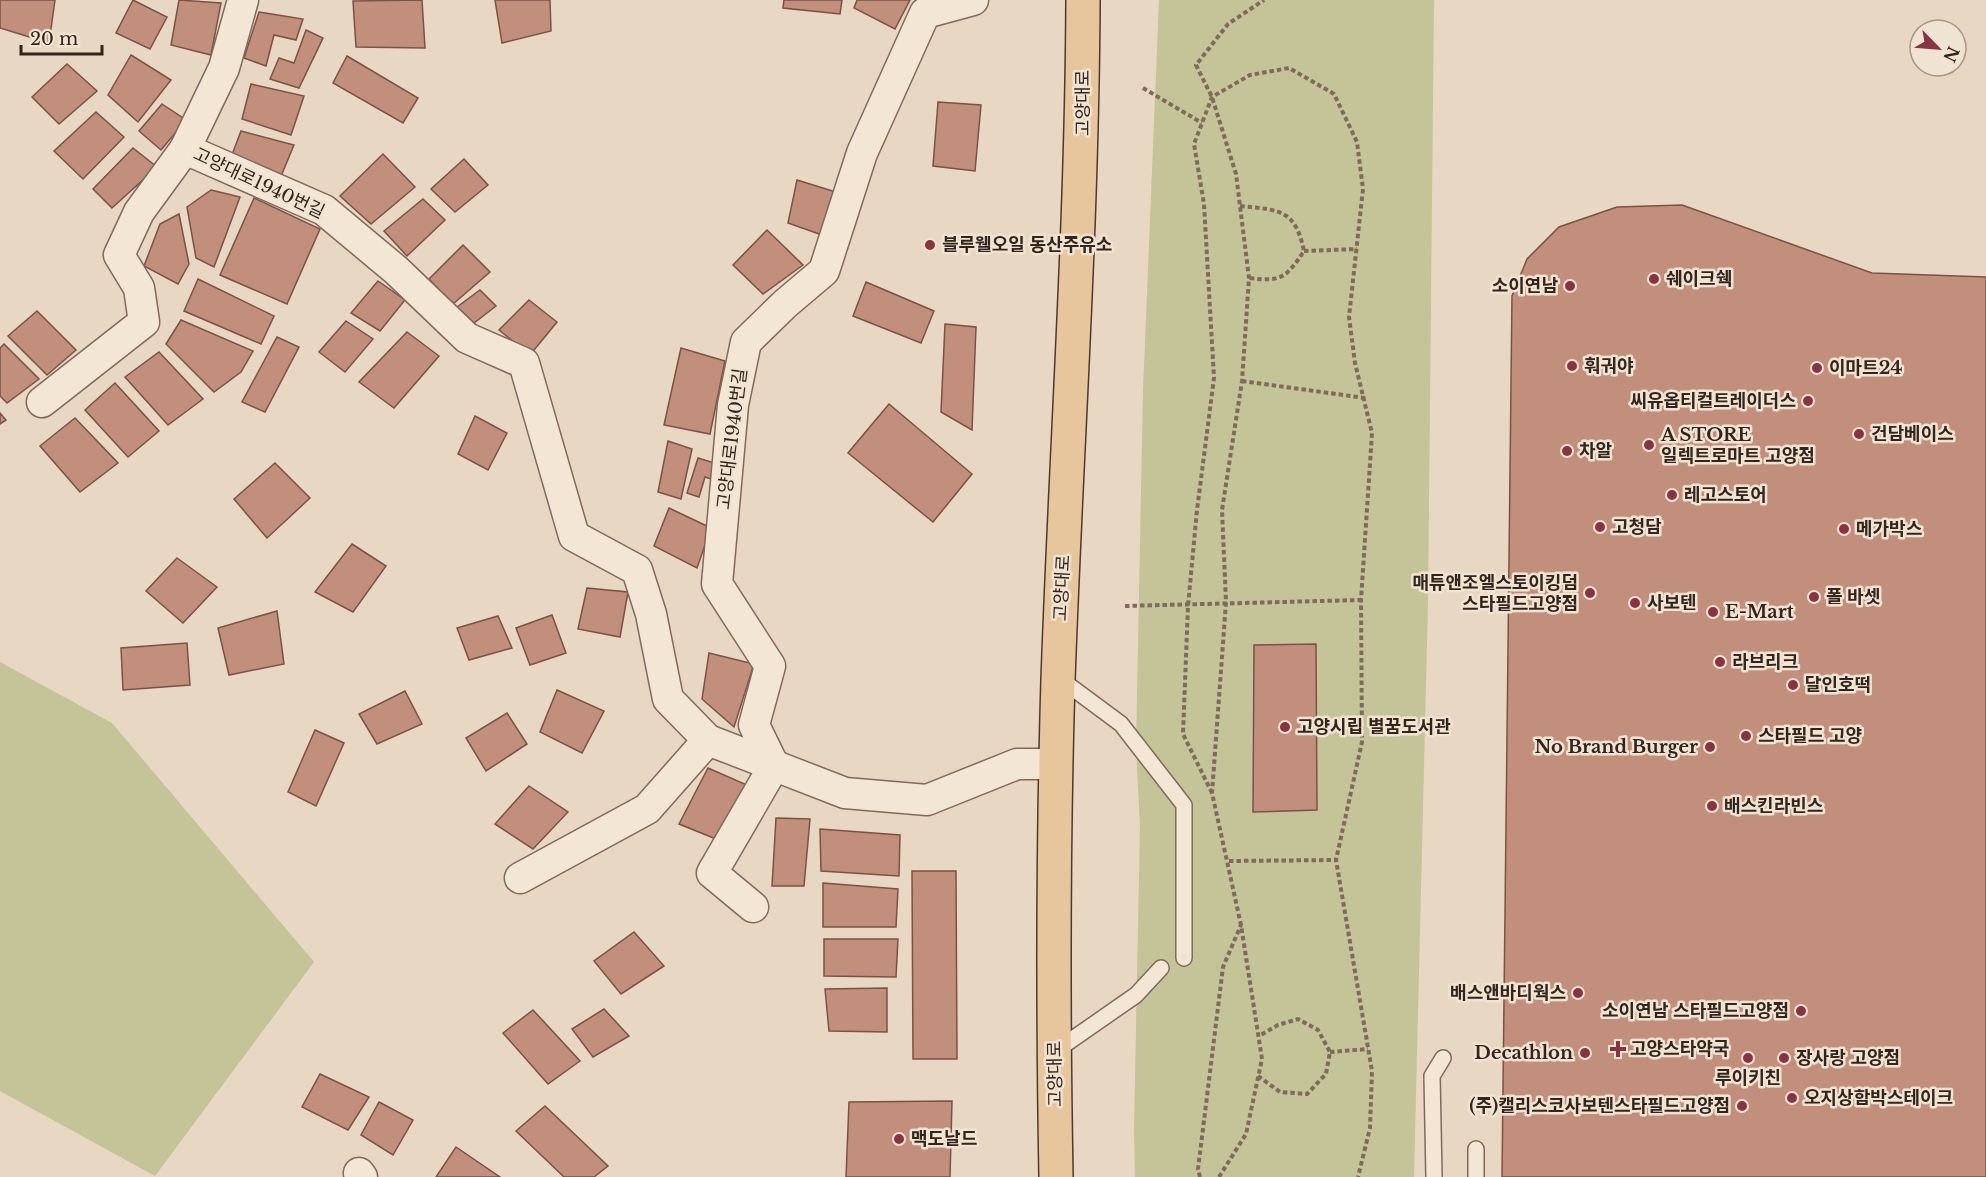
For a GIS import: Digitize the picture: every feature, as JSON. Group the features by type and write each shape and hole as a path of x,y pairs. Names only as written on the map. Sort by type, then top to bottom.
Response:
{"main road":[{"name":"고양대로","path":"1056,1177 1054,1052 1056,764 1082,142 1083,0"}],"street":[{"name":"고양대로1940번길","path":"42,402 144,322 138,288 119,255 139,212 185,149 224,68 243,0"},
{"name":"고양대로1940번길","path":"774,766 754,725 770,666 717,584 733,405 746,342 824,271 862,153 926,13 973,0"},
{"name":"고양대로1940번길","path":"185,149 324,210 396,270 467,338 524,363 574,536 637,570 651,614 668,699 708,740 845,794 927,800 1017,764 1056,764"},
{"path":"520,878 646,809 708,740"},
{"path":"753,907 712,873 774,766"}],"lane":[{"path":"1059,677 1121,724 1184,805 1184,958"},
{"path":"1054,1052 1136,995 1161,968"},
{"path":"1434,1177 1432,1076 1443,1058"},
{"path":"1476,1149 1476,1177"}],"path":[{"path":"1212,793 1226,602 1222,510 1242,381 1249,278 1236,174 1212,97 1196,65 1228,24 1264,0"},
{"path":"1219,1177 1246,1134 1262,1059 1229,861 1212,793 1183,734 1188,606 1214,378 1204,204 1194,144 1212,97 1250,75 1289,68 1334,94 1357,142 1363,189 1349,317 1355,363 1372,433 1361,600 1362,742 1336,860 1372,1071 1370,1128 1358,1177"},
{"path":"1143,88 1202,123"},
{"path":"1240,206 1286,215 1299,228 1304,251 1293,269 1274,281 1249,278"},
{"path":"1304,251 1357,249"},
{"path":"1242,381 1365,398"},
{"path":"1125,606 1361,600"},
{"path":"1229,861 1336,860"},
{"path":"1200,1177 1198,1168 1223,967 1241,925"},
{"path":"1258,1076 1280,1092 1307,1094 1326,1074 1330,1052 1318,1030 1298,1018 1278,1025 1259,1036"},
{"path":"1330,1052 1368,1049"}],"shaded area":[{"path":"1159,0 1434,0 1428,602 1414,1177 1135,1177 1140,827 1136,745 1143,391"},
{"path":"0,662 112,723 314,962 155,1176 0,1091"}],"building":[{"path":"0,0 55,0 49,43 0,28"},
{"path":"133,0 167,17 150,49 116,33"},
{"path":"179,0 221,3 211,55 171,45"},
{"path":"422,0 425,48 356,47 353,1"},
{"path":"495,0 550,0 551,31 502,43"},
{"path":"784,0 842,0 840,14 783,8"},
{"path":"857,0 910,0 895,29 854,8"},
{"path":"259,12 303,19 296,40 274,35 266,66 244,58"},
{"path":"306,30 323,38 299,88 270,79 279,58 294,63"},
{"path":"131,55 171,80 138,122 108,95"},
{"path":"347,56 418,98 403,123 333,83"},
{"path":"67,64 97,91 59,124 32,97"},
{"path":"251,84 304,96 291,135 242,119"},
{"path":"938,102 981,105 975,171 933,166"},
{"path":"162,104 186,120 161,150 139,131"},
{"path":"96,112 124,137 83,179 54,151"},
{"path":"241,131 294,145 279,181 230,160"},
{"path":"133,148 157,167 112,208 93,189"},
{"path":"383,154 415,187 371,224 340,196"},
{"path":"464,159 488,185 455,212 431,189"},
{"path":"797,180 839,193 822,235 788,223"},
{"path":"211,190 240,197 214,267 196,258 187,207"},
{"path":"254,198 320,229 287,304 220,275"},
{"path":"423,199 445,220 407,256 384,231"},
{"name":"스타필드 고양","path":"1682,205 1872,273 1986,277 1986,1177 1502,1177 1512,296 1527,259 1559,227 1617,207"},
{"path":"179,214 189,264 178,284 144,266 160,224"},
{"path":"767,230 803,265 763,294 733,265"},
{"path":"463,245 490,272 453,304 429,279"},
{"path":"198,279 274,316 261,344 184,311"},
{"path":"378,281 405,300 380,331 351,313"},
{"path":"866,282 934,311 921,343 853,316"},
{"path":"480,290 496,306 474,323 457,307"},
{"path":"529,300 557,322 530,355 499,330"},
{"path":"37,311 76,350 47,375 8,336"},
{"path":"181,320 253,351 241,372 214,392 166,344"},
{"path":"346,321 373,339 345,372 319,352"},
{"path":"945,324 976,327 972,430 941,412"},
{"path":"407,332 439,356 394,408 359,382"},
{"path":"277,337 299,347 265,412 242,402"},
{"path":"4,344 39,379 7,403 0,396 0,348"},
{"path":"681,348 725,361 710,434 664,425"},
{"path":"159,352 203,399 168,425 125,377"},
{"path":"115,383 159,431 128,457 85,410"},
{"path":"889,404 972,474 933,522 848,453"},
{"path":"0,413 6,420 0,424"},
{"path":"475,416 507,433 488,470 458,454"},
{"path":"75,418 118,463 80,492 40,446"},
{"path":"668,441 692,449 681,499 658,492"},
{"path":"698,458 721,465 717,481 705,477 699,497 687,493"},
{"path":"275,463 310,498 267,538 234,499"},
{"path":"669,508 711,528 697,568 654,546"},
{"path":"352,544 386,566 353,612 315,592"},
{"path":"177,558 217,587 183,623 146,591"},
{"path":"587,588 628,592 620,637 578,629"},
{"path":"277,611 284,664 229,675 218,628"},
{"path":"552,615 566,653 530,665 516,628"},
{"path":"498,616 512,648 469,660 457,628"},
{"path":"187,643 190,685 123,690 121,648"},
{"name":"고양시립 별꿈도서관","path":"1316,644 1317,810 1253,812 1254,645"},
{"path":"709,653 754,664 734,727 702,699"},
{"path":"557,690 604,711 582,753 540,732"},
{"path":"405,691 422,724 377,744 359,714"},
{"path":"507,713 527,744 486,771 466,738"},
{"path":"315,730 344,743 316,806 288,792"},
{"path":"708,768 747,785 716,839 679,824"},
{"path":"529,786 568,812 533,849 495,824"},
{"path":"776,818 810,819 804,886 772,886"},
{"path":"820,829 900,835 899,876 821,871"},
{"path":"912,871 956,871 957,1059 913,1059"},
{"path":"823,883 898,889 896,927 823,927"},
{"path":"634,932 664,966 621,994 594,961"},
{"path":"824,939 898,939 896,977 824,976"},
{"path":"887,988 887,1032 829,1031 825,989"},
{"path":"604,1009 629,1036 593,1057 572,1029"},
{"path":"533,1010 580,1061 548,1084 503,1033"},
{"path":"320,1074 369,1097 348,1130 302,1107"},
{"name":"맥도날드","path":"952,1101 950,1177 846,1177 849,1102"},
{"path":"379,1102 413,1120 393,1155 361,1135"},
{"path":"545,1106 608,1166 594,1177 564,1177 516,1131"},
{"path":"456,1147 500,1177 436,1177"}],"place":[{"name":"블루웰오일 동산주유소","path":"930,245"},
{"name":"쉐이크쉑","path":"1654,279"},
{"name":"소이연남","path":"1570,286"},
{"name":"훠궈야","path":"1572,366"},
{"name":"이마트24","path":"1817,368"},
{"name":"씨유옵티컬트레이더스","path":"1808,401"},
{"name":"건담베이스","path":"1859,434"},
{"name":"A STORE 일렉트로마트 고양점","path":"1649,445"},
{"name":"차알","path":"1567,451"},
{"name":"레고스토어","path":"1672,495"},
{"name":"고청담","path":"1600,527"},
{"name":"메가박스","path":"1844,529"},
{"name":"매튜앤조엘스토이킹덤 스타필드고양점","path":"1590,593"},
{"name":"폴 바셋","path":"1814,597"},
{"name":"사보텐","path":"1635,603"},
{"name":"E-Mart","path":"1713,612"},
{"name":"라브리크","path":"1720,662"},
{"name":"달인호떡","path":"1793,685"},
{"name":"고양시립 별꿈도서관","path":"1285,727"},
{"name":"스타필드 고양","path":"1746,736"},
{"name":"No Brand Burger","path":"1710,747"},
{"name":"배스킨라빈스","path":"1712,806"},
{"name":"배스앤바디웍스","path":"1578,993"},
{"name":"소이연남 스타필드고양점","path":"1801,1011"},
{"name":"고양스타약국","path":"1618,1049"},
{"name":"Decathlon","path":"1585,1053"},
{"name":"루이키친","path":"1748,1058"},
{"name":"장사랑 고양점","path":"1784,1058"},
{"name":"오지상함박스테이크","path":"1792,1098"},
{"name":"(주)캘리스코사보텐스타필드고양점","path":"1742,1106"},
{"name":"맥도날드","path":"899,1139"}]}
